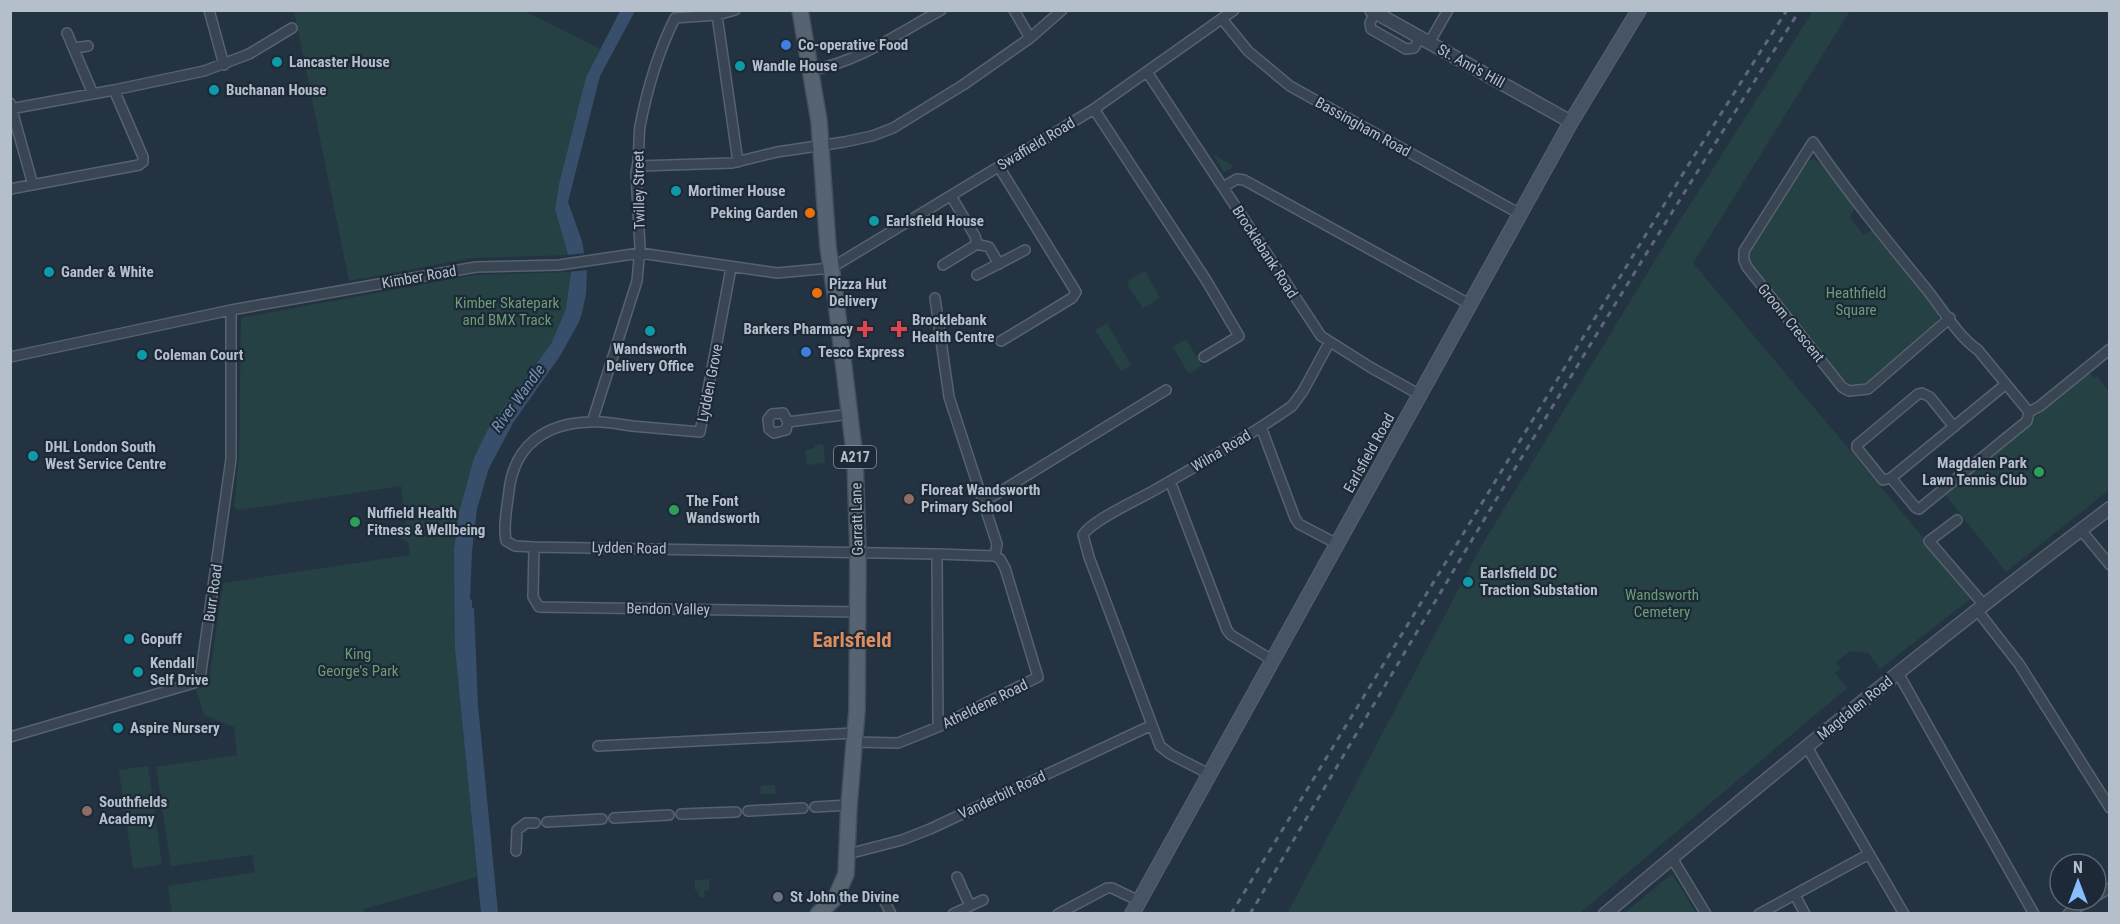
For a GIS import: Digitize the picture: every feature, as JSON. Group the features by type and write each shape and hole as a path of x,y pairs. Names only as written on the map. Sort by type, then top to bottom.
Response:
{"main road":[{"name":"Garratt Lane","path":"800,10 822,146 822,171 831,268 855,459 858,552 857,710 846,874 836,897 818,914"},
{"name":"Earlsfield Road","path":"1132,914 1571,122 1639,10"}],"street":[{"path":"209,10 224,64"},
{"name":"Twilley Street","path":"592,422 638,281 640,254 636,172 639,166 638,147 641,123 658,62 677,17 717,15 735,10"},
{"path":"810,70 830,66 857,56 941,10"},
{"path":"1014,10 1030,38"},
{"path":"639,166 738,162 780,152 854,140 893,128 963,85 1030,38 1062,10"},
{"name":"Swaffield Road","path":"831,268 1094,109 1234,10"},
{"path":"1424,40 1448,10"},
{"name":"St. Ann's Hill","path":"1373,11 1571,122"},
{"path":"717,15 738,162"},
{"name":"Bassingham Road","path":"1222,20 1248,51 1290,86 1520,214"},
{"path":"33,185 11,107 93,94 204,71 249,54 292,28"},
{"path":"67,33 93,94"},
{"path":"75,48 88,46"},
{"name":"Brocklebank Road","path":"1147,72 1314,328 1329,343 1420,395"},
{"path":"10,189 139,165 144,162 144,157 114,90"},
{"path":"1094,109 1206,280 1239,336 1204,357"},
{"name":"Groom Crescent","path":"1813,142 1845,188 1950,318 1868,389 1849,391 1842,387 1747,267 1744,251 1813,142"},
{"path":"999,167 1076,292 1072,298 1001,340"},
{"path":"1223,187 1237,179 1244,180 1471,305"},
{"path":"951,196 975,236 977,244"},
{"path":"944,265 977,244 989,247 999,264"},
{"path":"977,275 1024,250"},
{"name":"Kimber Road","path":"10,357 231,310 467,268 566,264 640,254 782,274 831,268"},
{"name":"Lydden Grove","path":"531,442 552,429 592,422 700,432 732,268"},
{"name":"Atheldene Road","path":"598,746 854,737 898,743 938,727 1038,677 1005,568 1000,559 995,556 997,544 949,397 935,298"},
{"name":"Burr Road","path":"12,736 194,683 200,679 231,459 231,310"},
{"path":"1950,318 2029,412"},
{"name":"Wilna Road","path":"1152,725 1086,548 1083,538 1085,531 1261,427 1292,406 1303,392 1329,343"},
{"path":"1891,478 1919,509 2027,421 2029,412 2040,406 2109,349"},
{"path":"1954,426 1930,397 1924,393 1918,394 1857,445 1858,451 1883,480 1891,478 2006,384"},
{"path":"983,500 990,498 1166,390"},
{"path":"788,422 850,414"},
{"path":"1261,427 1295,518 1299,524 1337,544"},
{"name":"Lydden Road","path":"531,442 514,467 510,480 505,531 506,541 515,546 995,556"},
{"path":"1170,481 1227,630 1231,635 1272,660"},
{"name":"Magdalen Road","path":"1605,914 1898,673 2109,508"},
{"path":"1957,520 1929,541 1981,607 2109,808"},
{"path":"2080,530 2109,565"},
{"name":"Bendon Valley","path":"534,547 533,597 539,607 858,612"},
{"path":"937,554 938,727"},
{"path":"1898,673 2034,914"},
{"path":"1152,725 1160,746 1170,754 1209,774"},
{"name":"Vanderbilt Road","path":"848,854 902,840 930,829 1152,725"},
{"path":"1807,747 1904,914"},
{"path":"815,807 849,805"},
{"path":"748,811 803,808"},
{"path":"681,814 736,812"},
{"path":"614,818 669,815"},
{"path":"547,822 602,819"},
{"path":"516,851 517,830 526,823 536,823"},
{"path":"1759,914 1869,854"},
{"path":"1672,858 1706,914"},
{"path":"957,877 970,906"},
{"path":"1059,914 1107,888 1112,888 1139,901"},
{"path":"1795,895 1805,914"},
{"path":"884,900 891,914"},
{"path":"953,914 983,900"}],"green space":[{"path":"294,11 524,11 600,49 586,77 555,208 568,255 472,258 349,281"},
{"name":"Wandsworth Cemetery","path":"1813,11 1850,11 1693,263 1973,597 1880,669 1868,653 1850,651 1836,662 1841,668 1835,673 1847,688 1580,913 1287,914 1482,545 1665,244"},
{"path":"1213,154 1232,165 1232,168 1223,171"},
{"name":"Heathfield Square","path":"1814,159 1820,163 1855,207 1850,218 1863,234 1873,230 1939,313 1937,325 1867,382 1858,385 1849,384 1840,375 1748,263 1753,244 1807,161"},
{"path":"1145,271 1160,298 1143,308 1128,287 1127,281"},
{"name":"King George's Park","path":"571,272 566,309 551,344 489,427 466,485 459,512 454,549 466,755 477,877 364,909 365,913 172,913 168,886 255,872 252,855 171,866 156,767 237,755 234,727 204,715 196,689 208,686 223,583 410,555 408,542 396,536 394,526 406,524 401,486 240,510 234,507 239,456 241,318 474,275"},
{"path":"1107,323 1131,365 1121,371 1095,330"},
{"path":"1186,339 1202,366 1189,374 1173,347"},
{"name":"Magdalen Park Lawn Tennis Club","path":"2089,372 2094,378 2097,376 2109,392 2109,490 2006,572 1944,493"},
{"path":"823,444 825,463 807,465 805,450"},
{"path":"148,766 162,864 133,869 119,770"},
{"path":"775,785 776,794 761,794 760,786"},
{"path":"1672,874 1696,913 1624,913"},
{"path":"709,879 709,890 704,891 705,897 699,897 698,891 695,890 695,880"}],"water":[{"name":"River Wandle","path":"620,11 635,11 600,76 568,202 582,241 587,270 582,313 560,356 513,423 489,468 477,509 470,599 472,608 474,608 478,705 498,913 481,913 455,647 454,549 459,512 474,458 489,427 551,344 566,309 571,272 555,209 559,184 586,77"}],"pier":[{"path":"587,253 589,270 568,272 566,255"}],"railway":[{"path":"1231,914 1689,164 1787,10"},
{"path":"1250,914 1589,346 1800,10"}],"place":[{"name":"Co-operative Food","path":"786,45"},
{"name":"Lancaster House","path":"277,62"},
{"name":"Wandle House","path":"740,66"},
{"name":"Buchanan House","path":"214,90"},
{"name":"Mortimer House","path":"676,191"},
{"name":"Peking Garden","path":"810,213"},
{"name":"Earlsfield House","path":"874,221"},
{"name":"Gander & White","path":"49,272"},
{"name":"Pizza Hut Delivery","path":"817,293"},
{"name":"Barkers Pharmacy","path":"865,329"},
{"name":"Brocklebank Health Centre","path":"899,329"},
{"name":"Wandsworth Delivery Office","path":"650,331"},
{"name":"Tesco Express","path":"806,352"},
{"name":"Coleman Court","path":"142,355"},
{"name":"DHL London South West Service Centre","path":"33,456"},
{"name":"Magdalen Park Lawn Tennis Club","path":"2039,472"},
{"name":"Floreat Wandsworth Primary School","path":"909,499"},
{"name":"The Font Wandsworth","path":"674,510"},
{"name":"Nuffield Health Fitness & Wellbeing","path":"355,522"},
{"name":"Earlsfield DC Traction Substation","path":"1468,582"},
{"name":"Gopuff","path":"129,639"},
{"name":"Kendall Self Drive","path":"138,672"},
{"name":"Aspire Nursery","path":"118,728"},
{"name":"Southfields Academy","path":"87,811"},
{"name":"St John the Divine","path":"778,897"}],"district":[{"name":"Earlsfield","path":"852,640"}],"park label":[{"name":"Kimber Skatepark and BMX Track","path":"507,312"}]}
